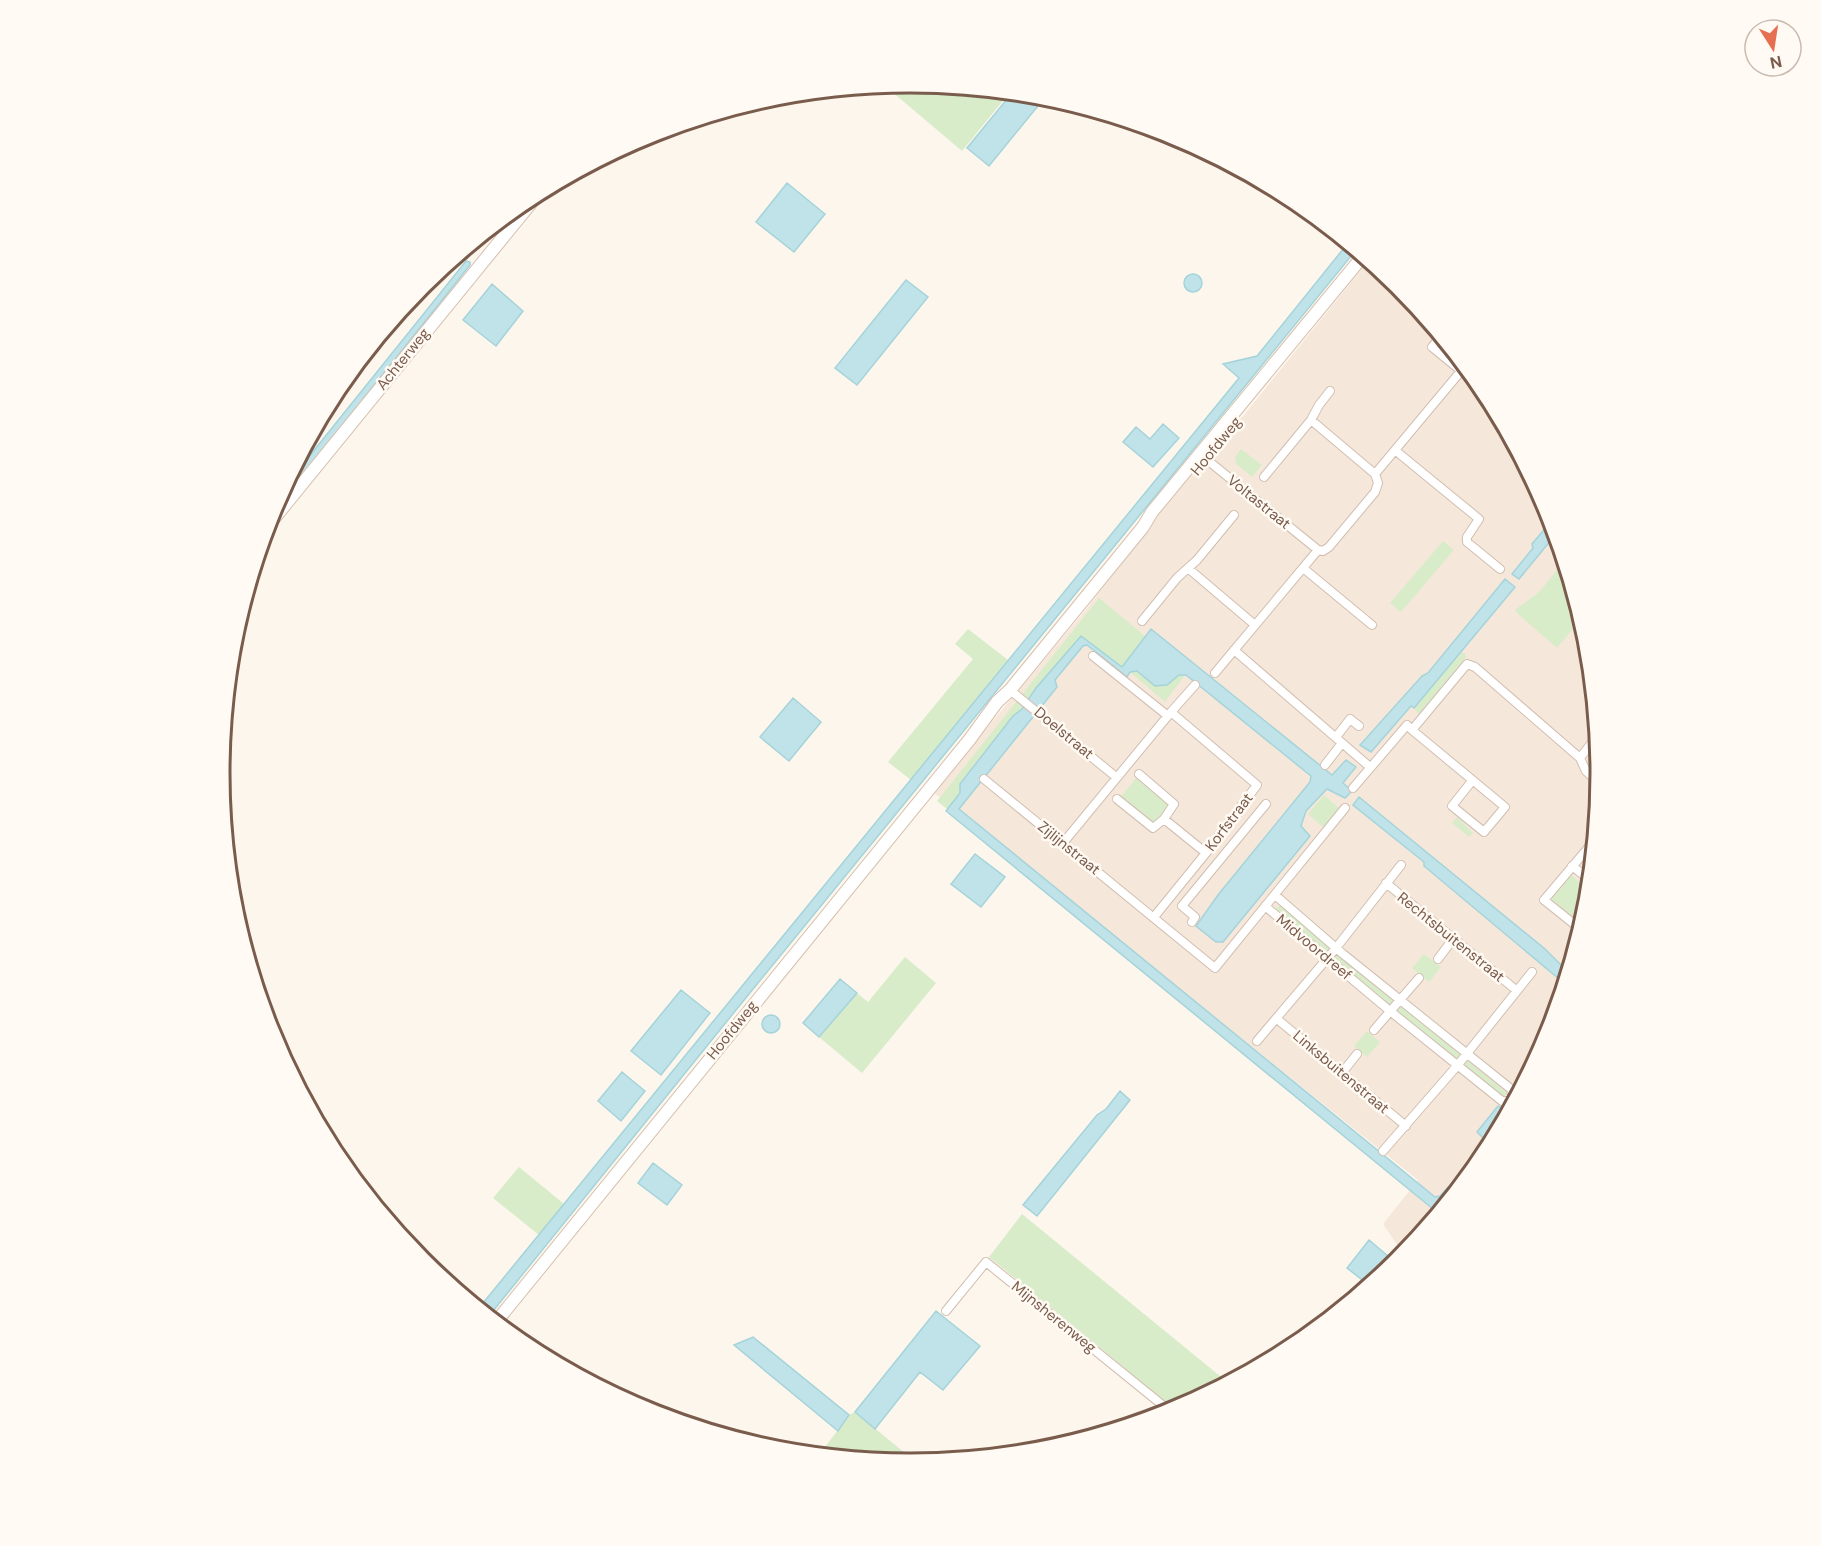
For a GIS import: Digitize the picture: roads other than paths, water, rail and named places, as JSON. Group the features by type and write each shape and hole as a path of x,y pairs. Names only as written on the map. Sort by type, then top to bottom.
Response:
{"main road":[{"name":"Achterweg","path":"287,503 518,219"},
{"name":"Hoofdweg","path":"501,1315 970,739 997,702 1010,690 1358,262"}],"street":[{"path":"1436,342 1432,347 1457,368"},
{"path":"1375,474 1460,373"},
{"path":"1264,477 1311,420 1330,391"},
{"path":"1215,673 1318,550 1323,551 1329,547 1375,492 1378,483 1375,474 1311,420"},
{"path":"1395,451 1479,519 1478,524 1467,537 1467,542 1500,569"},
{"name":"Voltastraat","path":"1202,456 1318,550"},
{"path":"1142,621 1234,515"},
{"path":"1303,568 1372,625"},
{"path":"1189,569 1256,625"},
{"path":"1234,650 1370,767"},
{"name":"Korfstraat","path":"1093,656 1257,784 1206,853 1154,917"},
{"path":"1412,730 1467,664 1475,667 1580,758 1591,776"},
{"path":"1063,843 1195,685"},
{"name":"Doelstraat","path":"1010,690 1116,777"},
{"path":"1325,765 1350,719 1359,726"},
{"path":"1353,788 1407,725 1505,807 1484,832 1452,806 1472,781"},
{"path":"1580,758 1590,745"},
{"path":"1118,799 1153,828 1164,819 1174,804 1139,774"},
{"name":"Zijlijnstraat","path":"984,779 1215,968 1265,906"},
{"path":"1192,922 1195,917 1182,906 1266,804"},
{"path":"1275,895 1346,808"},
{"path":"1164,819 1206,853"},
{"path":"1573,923 1544,900 1586,850"},
{"name":"Rechtsbuitenstraat","path":"1326,958 1401,865"},
{"path":"1572,866 1583,874"},
{"name":"Rechtsbuitenstraat","path":"1386,883 1516,990"},
{"name":"Midvoordreef","path":"1505,1101 1502,1101 1457,1066 1265,906 1275,895 1336,948 1511,1090"},
{"path":"1438,959 1453,939"},
{"path":"1257,1041 1326,958"},
{"name":"Rechtsbuitenstraat","path":"1468,1053 1532,972"},
{"path":"1374,1030 1419,978"},
{"name":"Linksbuitenstraat","path":"1277,1019 1406,1126"},
{"path":"1383,1151 1468,1053"},
{"path":"1342,1073 1357,1054"},
{"name":"Mijnsherenweg","path":"945,1311 986,1262 1162,1405"}],"water":[{"path":"1006,100 1038,105 989,166 967,148"},
{"path":"787,183 825,214 794,252 756,222"},
{"path":"1343,249 1351,256 494,1310 484,1302 1239,378 1223,364 1257,356"},
{"path":"466,261 470,262 470,265 295,485 310,456"},
{"path":"1189,274 1197,274 1202,279 1200,290 1189,292 1184,287 1184,279"},
{"path":"906,280 928,297 857,385 835,368"},
{"path":"492,284 523,311 496,346 463,320"},
{"path":"1163,424 1179,438 1153,467 1123,442 1136,427 1150,439"},
{"path":"1545,529 1550,542 1519,579 1512,574 1533,548 1532,544"},
{"path":"1505,579 1515,587 1414,708 1411,706 1371,752 1360,745 1422,676 1428,673"},
{"path":"1151,629 1332,775 1346,760 1356,767 1343,783 1352,791 1345,798 1327,789 1306,811 1301,826 1310,836 1223,942 1216,942 1196,926 1218,895 1310,782 1311,776 1186,675 1179,675 1167,685 1155,686 1137,671 1130,672 1127,677 1087,645 1083,646 1055,680 1057,687 959,809 1435,1197 1440,1196 1456,1178 1432,1208 946,811 960,793 960,784 1013,716 1022,709 1036,688 1081,636 1122,667"},
{"path":"793,698 821,722 789,761 760,737"},
{"path":"1359,797 1545,949 1562,966 1558,978 1424,866 1424,862 1353,805"},
{"path":"975,854 1005,877 981,907 951,884"},
{"path":"840,979 857,993 819,1037 803,1023"},
{"path":"681,990 710,1013 661,1075 631,1051"},
{"path":"771,1015 777,1018 780,1024 777,1030 771,1033 765,1030 762,1024 765,1018"},
{"path":"622,1072 645,1091 621,1121 598,1101"},
{"path":"1120,1091 1130,1100 1037,1216 1023,1205 1097,1115 1106,1109"},
{"path":"1498,1106 1501,1108 1484,1139 1477,1132"},
{"path":"653,1163 682,1185 667,1205 638,1183"},
{"path":"1369,1240 1388,1256 1363,1280 1347,1268"},
{"path":"936,1311 980,1346 943,1390 920,1372 875,1429 855,1412"},
{"path":"753,1337 849,1415 838,1431 734,1345"}]}
